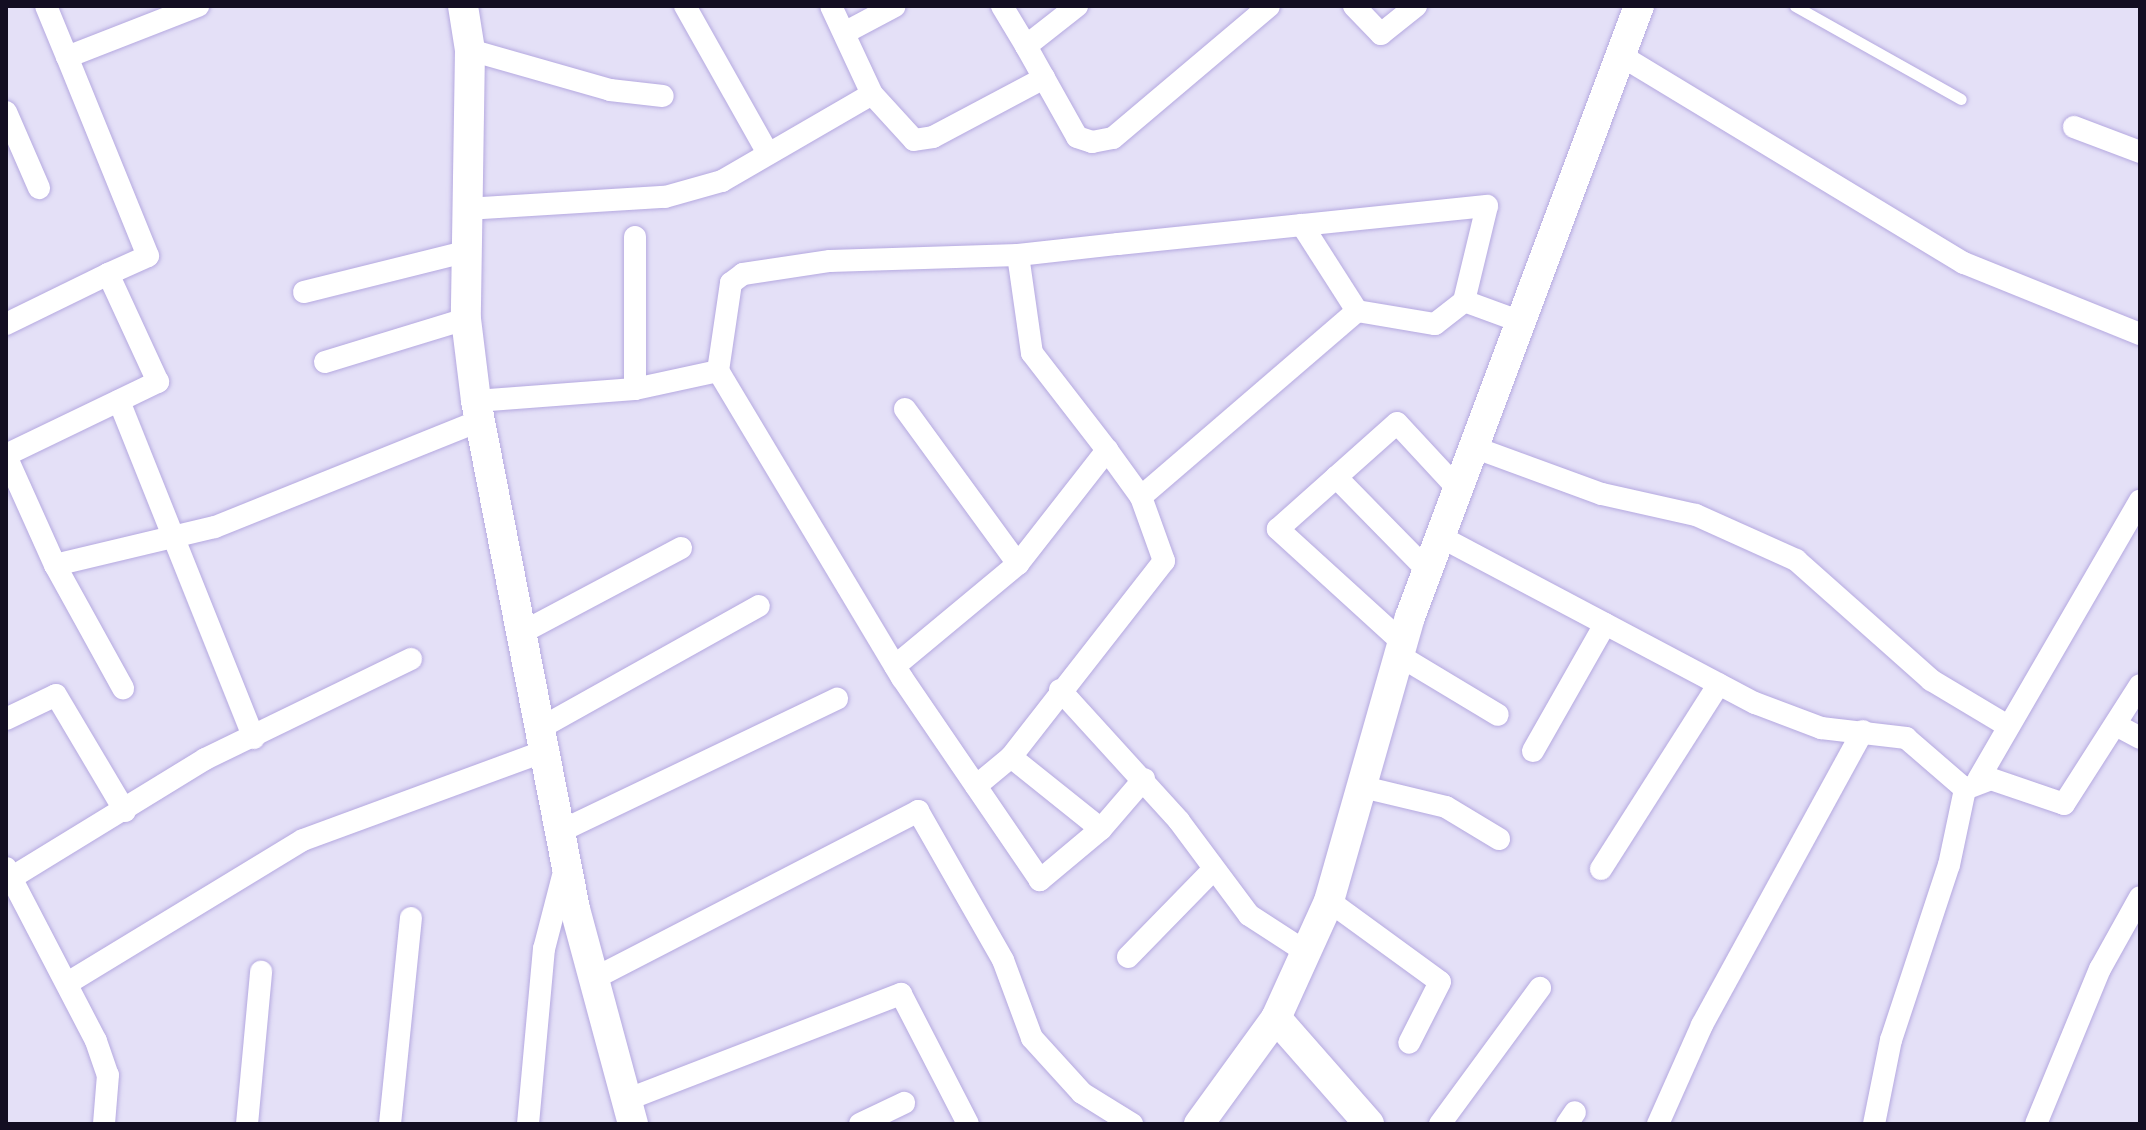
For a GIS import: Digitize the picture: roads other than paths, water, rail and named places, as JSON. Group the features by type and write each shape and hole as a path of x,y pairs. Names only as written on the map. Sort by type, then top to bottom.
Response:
{"street":[{"path":"6,324 148,256 46,6"},
{"path":"67,57 198,6"},
{"path":"463,6 470,50 464,252 466,319 478,411 546,738 565,845 630,1112 901,994 968,1124"},
{"path":"685,6 766,150"},
{"path":"831,6 846,32 872,94 914,140 933,137 1044,78"},
{"path":"846,32 895,6"},
{"path":"1002,6 1077,137 1113,138 1269,6"},
{"path":"1026,46 1077,6"},
{"path":"1354,6 1381,34 1416,6"},
{"path":"1199,1124 1276,1018 1329,901 1367,788 1401,649 1428,571 1625,58 1639,6"},
{"path":"470,50 610,90 663,96"},
{"path":"1625,58 1964,263 2140,334"},
{"path":"466,209 665,197 722,181 766,150 872,94"},
{"path":"6,112 39,188"},
{"path":"2074,127 2140,152"},
{"path":"1144,779 1101,829 1040,880 895,666 718,371 724,298 743,274 830,261 1018,255 1302,225 1487,206 1464,301 1435,324 1357,311 1302,225"},
{"path":"635,237 635,389"},
{"path":"304,292 464,252"},
{"path":"976,786 1011,757 1060,690 1164,561 1141,497 1032,353 1018,255"},
{"path":"108,274 158,382 6,455 55,565 123,688"},
{"path":"1464,301 1524,323"},
{"path":"1141,497 1357,311"},
{"path":"325,362 466,319"},
{"path":"55,565 215,527 478,411 635,389 718,371"},
{"path":"119,401 171,538 254,738"},
{"path":"905,409 1018,564"},
{"path":"1459,490 1397,423 1278,529 1401,649 1498,715"},
{"path":"1476,448 1602,494 1696,515 1796,560 1931,680 2008,726"},
{"path":"895,666 1018,564 1107,450"},
{"path":"1336,477 1428,571"},
{"path":"1874,1124 1891,1040 1949,865 1972,784 2140,501"},
{"path":"1441,537 1719,684 1821,728 1906,738 1972,784 2064,804 2140,685"},
{"path":"523,632 681,548"},
{"path":"71,981 303,840 546,738 759,606"},
{"path":"1533,751 1605,624"},
{"path":"104,1124 108,1075 71,981 8,873 254,738 411,659"},
{"path":"1601,869 1719,684"},
{"path":"1060,690 1144,779 1267,932 1306,952"},
{"path":"6,719 56,695 125,811"},
{"path":"565,845 837,699"},
{"path":"2116,725 2140,738"},
{"path":"1658,1124 1702,1025 1863,731"},
{"path":"1011,757 1101,829"},
{"path":"1367,788 1446,807 1499,839"},
{"path":"595,978 918,811 1003,960 1032,1038 1082,1093 1132,1124"},
{"path":"528,1124 544,949 565,845"},
{"path":"1128,957 1214,869"},
{"path":"2036,1124 2100,969 2140,897"},
{"path":"1329,901 1440,982 1409,1043"},
{"path":"390,1124 411,918"},
{"path":"247,1124 261,972"},
{"path":"1440,1124 1540,988"},
{"path":"1276,1018 1369,1124"},
{"path":"860,1124 904,1103"}],"lane":[{"path":"1795,6 1961,99"}]}
